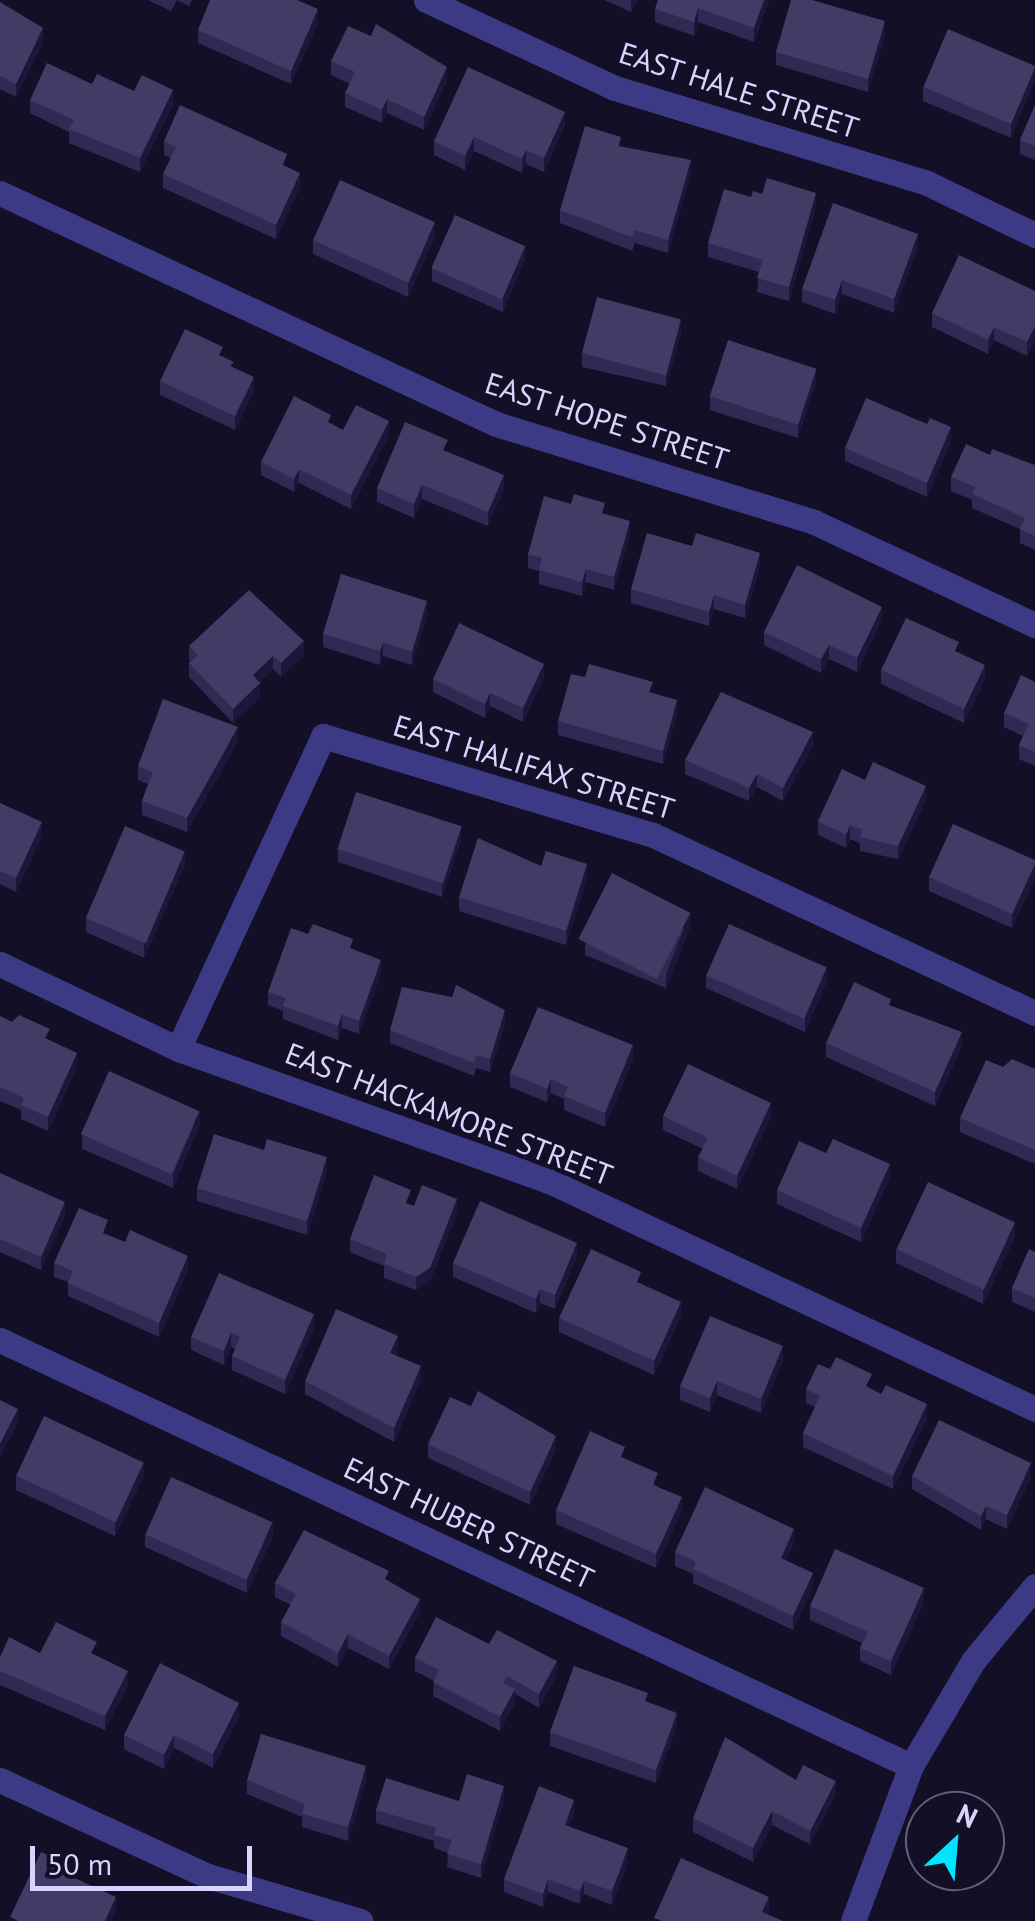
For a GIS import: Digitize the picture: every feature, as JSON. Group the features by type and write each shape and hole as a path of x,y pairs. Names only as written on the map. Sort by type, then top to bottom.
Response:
{"street":[{"name":"EAST HALE STREET","path":"426,0 614,88 926,184 1035,235"},
{"name":"EAST HOPE STREET","path":"0,192 496,424 814,522 1035,625"},
{"name":"EAST HALIFAX STREET","path":"178,1049 324,736 653,835 1035,1012"},
{"name":"EAST HACKAMORE STREET","path":"0,964 178,1049 549,1181 1035,1410"},
{"name":"EAST HUBER STREET","path":"0,1340 911,1766"},
{"path":"853,1921 911,1766 973,1661 1035,1586"},
{"path":"0,1780 208,1876 361,1921"}],"building":[{"path":"210,0 297,0 318,9 291,71 198,30"},
{"path":"658,0 764,0 754,28 698,8 694,22 655,9"},
{"path":"791,0 812,0 885,21 868,79 776,52"},
{"path":"0,2 43,28 16,84 0,76"},
{"path":"376,24 447,67 424,117 387,99 382,110 345,93 355,72 331,61 348,26 371,36"},
{"path":"948,29 1035,66 1011,124 923,87"},
{"path":"47,63 92,84 97,74 134,91 142,75 173,90 140,158 69,129 74,120 30,100"},
{"path":"468,67 565,112 544,158 526,150 522,159 474,137 465,156 434,141"},
{"path":"180,105 287,154 283,165 300,173 276,225 163,174 176,147 164,141"},
{"path":"1035,105 1035,146 1020,140"},
{"path":"585,126 621,137 619,146 691,160 668,240 635,230 632,237 560,210"},
{"path":"767,178 816,193 789,287 757,278 763,260 708,243 724,189 751,197 753,191 762,194"},
{"path":"340,180 435,222 408,283 313,240"},
{"path":"833,203 918,234 894,299 842,280 835,300 802,289"},
{"path":"455,215 525,246 502,299 431,268"},
{"path":"959,255 1035,291 1035,326 1027,342 994,327 988,340 932,313"},
{"path":"597,297 681,320 666,376 582,353"},
{"path":"185,329 223,347 219,355 234,362 230,366 254,377 235,416 160,381"},
{"path":"728,340 816,369 798,425 710,396"},
{"path":"294,396 331,415 328,422 343,430 356,405 389,421 351,495 299,469 294,479 261,462"},
{"path":"866,398 927,424 930,418 951,427 927,483 845,448"},
{"path":"405,422 448,440 443,450 504,475 488,512 422,485 414,504 377,488"},
{"path":"966,444 990,455 992,449 1035,465 1035,536 1020,529 1025,518 972,494 975,487 951,477"},
{"path":"574,494 605,503 602,513 630,521 614,577 586,569 582,582 539,570 542,558 528,554 544,496 571,504"},
{"path":"647,533 692,546 696,533 760,553 745,605 714,595 709,612 631,589"},
{"path":"797,565 882,607 857,658 829,645 821,659 764,632"},
{"path":"341,574 427,601 412,652 383,642 380,651 323,634"},
{"path":"249,590 304,641 281,663 273,656 253,675 260,683 233,709 189,663 198,655 189,646"},
{"path":"906,618 959,642 955,651 985,665 964,709 881,670"},
{"path":"459,623 544,664 523,708 490,693 485,704 433,679"},
{"path":"589,664 653,682 649,692 677,700 663,751 558,721 571,674 585,677"},
{"path":"1021,675 1035,682 1035,752 1019,745 1029,724 1004,713"},
{"path":"721,692 813,732 783,788 757,774 749,788 685,760"},
{"path":"163,699 238,727 187,818 142,801 153,772 138,766"},
{"path":"873,762 926,786 898,846 860,837 863,830 850,825 846,835 818,821 842,769 865,780"},
{"path":"356,792 462,826 443,883 337,849"},
{"path":"0,803 42,822 16,878 0,871"},
{"path":"953,824 1035,860 1012,914 929,877"},
{"path":"125,826 185,851 146,943 86,918"},
{"path":"478,838 541,866 546,851 587,864 566,931 459,897"},
{"path":"612,873 690,913 657,979 578,939"},
{"path":"313,924 353,939 350,948 381,960 359,1021 342,1014 338,1026 283,1006 286,998 268,992 291,928 308,934"},
{"path":"729,924 827,968 804,1019 706,975"},
{"path":"854,982 891,999 889,1005 962,1032 935,1092 826,1043"},
{"path":"456,985 505,1010 490,1059 476,1055 474,1063 390,1030 402,987 452,997"},
{"path":"538,1007 633,1045 605,1113 564,1096 568,1087 551,1079 547,1089 510,1073"},
{"path":"19,1015 50,1029 45,1038 77,1053 48,1117 21,1105 24,1098 0,1087 0,1016 12,1022"},
{"path":"1012,1059 1035,1069 1035,1150 960,1118 986,1060 1003,1067"},
{"path":"688,1064 771,1103 737,1176 698,1157 708,1138 663,1116"},
{"path":"109,1071 199,1111 171,1174 81,1134"},
{"path":"214,1134 264,1150 267,1139 327,1157 307,1221 197,1188"},
{"path":"833,1139 890,1164 861,1228 777,1190 799,1141 826,1153"},
{"path":"0,1173 65,1202 41,1257 0,1239"},
{"path":"374,1175 411,1190 406,1203 414,1206 422,1185 457,1199 430,1268 416,1277 384,1264 387,1254 350,1239"},
{"path":"928,1182 1015,1223 984,1290 897,1249"},
{"path":"480,1201 577,1243 555,1295 540,1289 536,1299 453,1263"},
{"path":"79,1208 108,1220 103,1233 125,1242 130,1230 188,1256 159,1323 68,1283 73,1271 54,1263"},
{"path":"591,1249 641,1272 637,1282 681,1302 654,1361 559,1318"},
{"path":"1029,1249 1035,1252 1035,1298 1012,1288"},
{"path":"219,1273 314,1314 285,1380 232,1356 240,1337 231,1333 224,1351 191,1337"},
{"path":"336,1309 398,1336 390,1353 421,1366 394,1428 305,1381"},
{"path":"710,1316 783,1346 761,1399 717,1381 710,1398 680,1386"},
{"path":"836,1357 872,1374 866,1386 881,1394 886,1385 927,1404 893,1476 803,1433 820,1396 806,1389 818,1364 830,1369"},
{"path":"478,1391 556,1436 530,1492 428,1444 450,1397 471,1406"},
{"path":"0,1400 18,1409 0,1444"},
{"path":"44,1416 144,1462 116,1522 16,1476"},
{"path":"939,1420 1031,1463 1007,1515 986,1506 981,1516 912,1476"},
{"path":"590,1431 625,1447 621,1457 658,1473 653,1485 682,1497 656,1554 556,1510"},
{"path":"171,1477 272,1522 247,1580 145,1535"},
{"path":"705,1487 794,1529 781,1558 813,1573 793,1616 693,1569 696,1562 675,1552"},
{"path":"304,1530 389,1571 385,1579 420,1599 389,1656 348,1634 338,1653 281,1622 296,1594 275,1583"},
{"path":"835,1549 924,1588 891,1661 860,1648 868,1632 810,1606"},
{"path":"436,1617 489,1644 497,1630 557,1661 539,1694 507,1676 503,1683 515,1689 500,1717 433,1682 439,1670 415,1658"},
{"path":"56,1622 97,1642 91,1653 128,1671 105,1716 0,1671 0,1657 9,1637 40,1653"},
{"path":"160,1663 239,1703 213,1754 174,1735 164,1755 124,1735"},
{"path":"574,1666 648,1693 645,1701 677,1713 656,1770 550,1732"},
{"path":"261,1734 366,1766 348,1827 302,1814 305,1804 247,1780"},
{"path":"725,1737 796,1780 803,1765 836,1781 810,1831 772,1811 753,1848 693,1818"},
{"path":"467,1774 504,1786 481,1864 447,1854 452,1840 434,1835 436,1828 376,1810 386,1778 459,1801"},
{"path":"539,1786 574,1800 565,1825 628,1848 612,1891 584,1881 580,1891 548,1879 543,1894 504,1879"},
{"path":"41,1852 70,1865 66,1874 116,1897 105,1921 18,1921 10,1917"},
{"path":"681,1858 769,1897 762,1912 783,1921 654,1918"}]}
